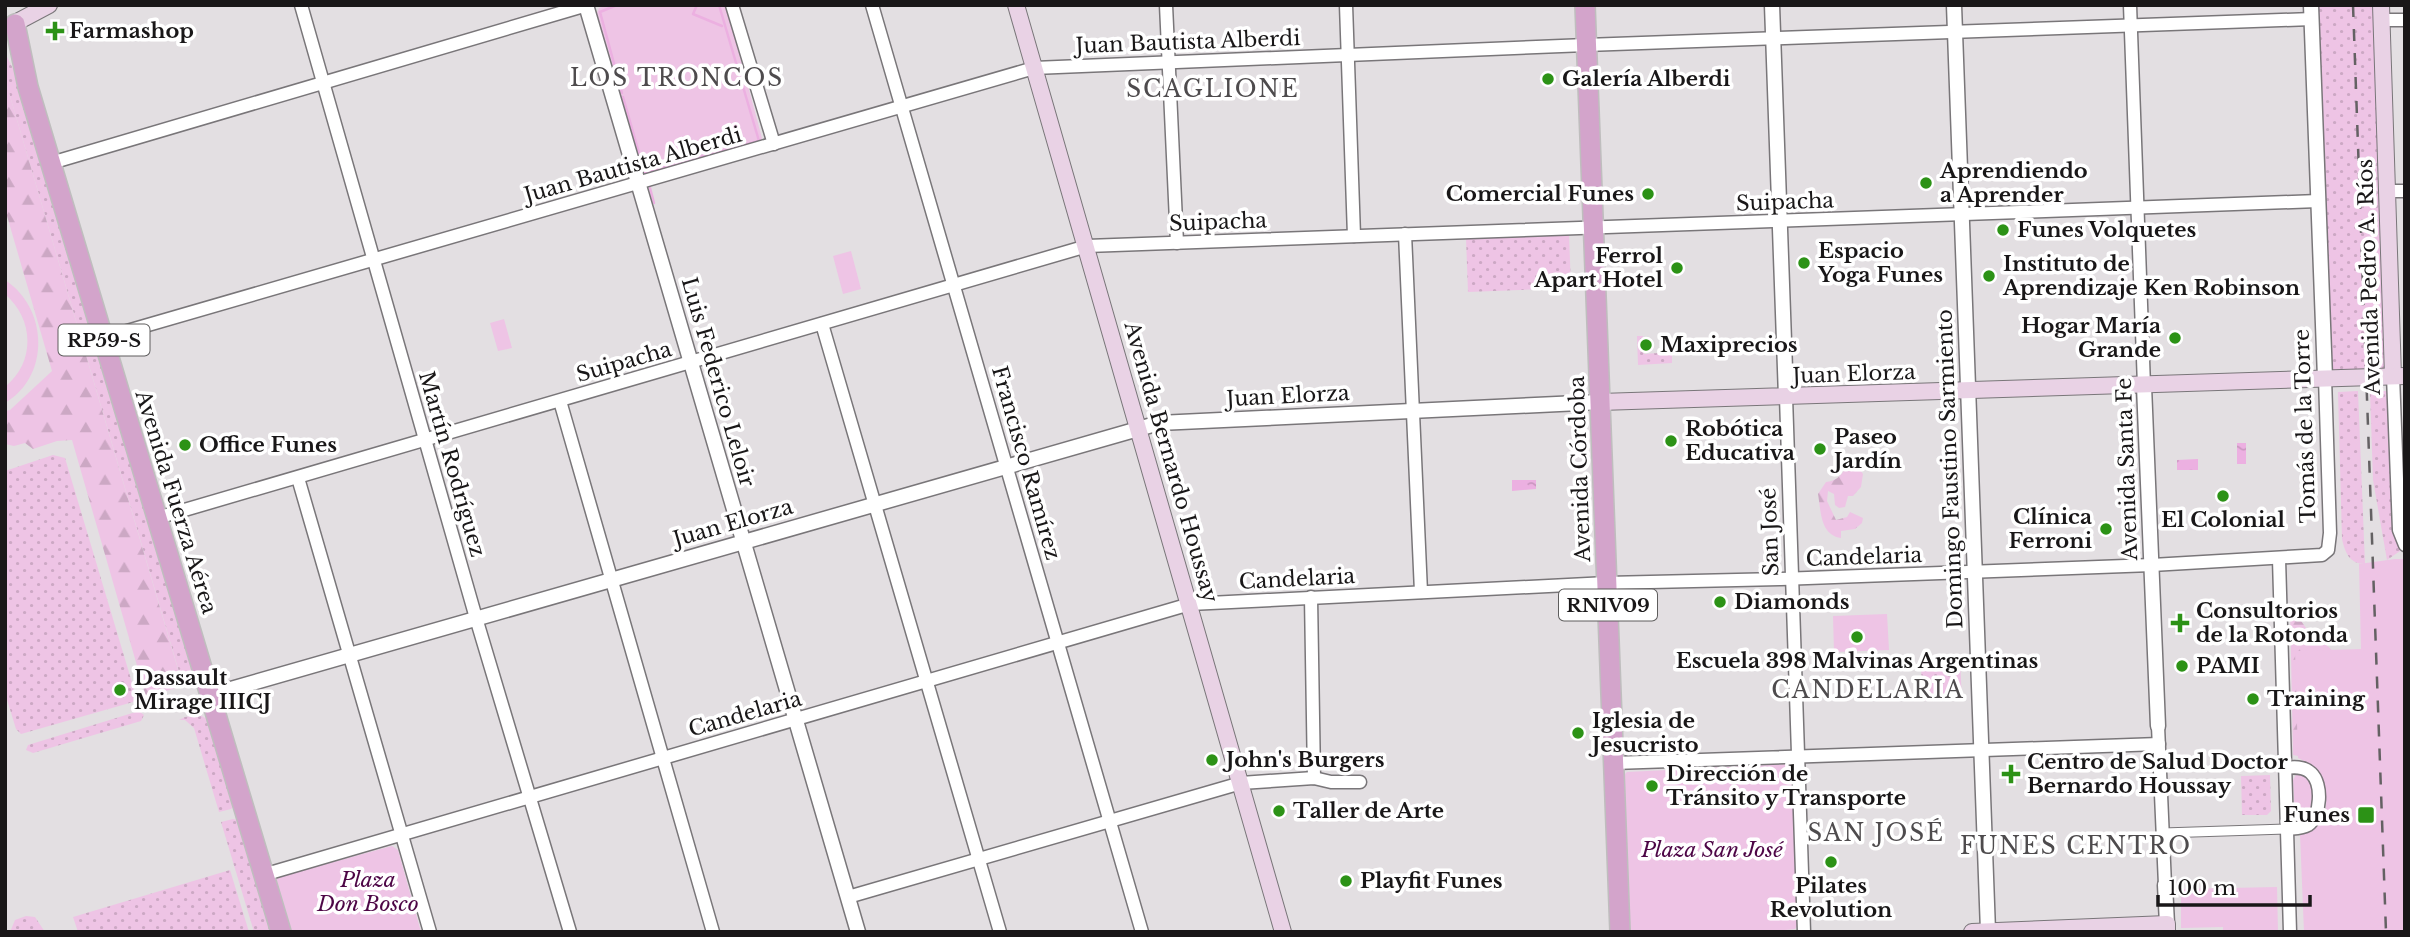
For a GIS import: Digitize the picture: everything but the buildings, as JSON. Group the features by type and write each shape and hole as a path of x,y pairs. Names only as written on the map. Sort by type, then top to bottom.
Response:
{"main road":[{"path":"14,21 49,5"},
{"name":"Avenida Bernardo Houssay","path":"1016,5 1283,932"},
{"name":"Avenida Córdoba","path":"1585,5 1620,932"},
{"name":"Avenida Pedro A. Ríos","path":"2381,13 2387,191 2399,376"},
{"name":"Avenida Fuerza Aérea","path":"14,21 28,86 281,932"},
{"name":"Avenida Fuerza Aérea","path":"5,48 28,86"},
{"name":"Juan Elorza","path":"1600,402 2399,376"},
{"path":"1972,932 2167,928"}],"street":[{"name":"Martín Rodríguez","path":"301,5 476,618 570,932"},
{"path":"51,163 586,5"},
{"name":"Luis Federico Leloir","path":"586,5 858,932"},
{"path":"732,5 774,144"},
{"name":"Francisco Ramírez","path":"873,5 1142,932"},
{"path":"1166,5 1177,243"},
{"path":"1346,5 1354,236"},
{"name":"San José","path":"1772,5 1804,932"},
{"name":"Domingo Faustino Sarmiento","path":"1954,5 1988,931"},
{"name":"Avenida Santa Fe","path":"2130,5 2167,928"},
{"name":"Juan Bautista Alberdi","path":"103,338 1034,68 2131,25 2311,12"},
{"name":"Tomás de la Torre","path":"2311,12 2330,533 2328,550"},
{"path":"2381,13 2405,20"},
{"path":"2387,191 2405,191"},
{"name":"Suipacha","path":"157,518 1087,246 2138,210 2318,201"},
{"path":"1405,234 1421,592"},
{"path":"822,324 1000,932"},
{"name":"Avenida Pedro A. Ríos","path":"2399,376 2399,530 2405,545"},
{"path":"560,401 713,932"},
{"name":"Juan Elorza","path":"210,695 1159,423 1600,402"},
{"path":"298,478 430,932"},
{"name":"Candelaria","path":"263,874 1189,604 1607,583 1793,579 2279,559 2312,557 2322,555 2328,550"},
{"path":"2279,559 2290,932"},
{"path":"1311,597 1314,778"},
{"path":"1614,763 2159,744"},
{"path":"2163,833 2304,827 2311,822 2318,807 2314,775 2309,770 2284,768"},
{"path":"848,897 1241,783 1314,778 1331,782 1360,782"}],"green space":[{"path":"607,5 726,5 763,142 642,176 595,17 599,8"},
{"path":"2311,5 2381,5 2393,376 2325,378"},
{"path":"5,53 21,84 197,679 190,685 179,687 182,682 5,79"},
{"path":"5,79 182,683 179,687 146,697 72,440 57,441 33,449 25,443 14,446 5,444 5,411 10,410 52,371 5,209"},
{"path":"1569,234 1571,288 1468,292 1466,238"},
{"path":"851,251 861,289 843,294 833,256"},
{"path":"5,280 19,292 30,307 38,342 37,360 30,376 20,391 5,403 5,387 22,365 28,340 22,316 5,294"},
{"path":"504,319 512,348 498,351 490,323"},
{"path":"1637,336 1643,336 1644,354 1672,352 1672,363 1638,365"},
{"path":"2358,391 2365,564 2351,560 2342,539 2338,392"},
{"path":"2370,391 2388,391 2403,549 2387,560 2373,480"},
{"path":"53,455 65,458 136,696 133,702 21,734 16,729 5,693 5,471"},
{"path":"1854,462 1863,474 1861,487 1853,496 1848,496 1845,507 1839,508 1835,505 1834,494 1828,491 1827,501 1836,520 1847,517 1850,512 1863,518 1862,523 1855,529 1841,531 1841,538 1834,536 1825,527 1818,494 1826,482 1837,478 1848,464"},
{"path":"2405,559 2405,932 2304,932 2300,834 2313,829 2321,820 2326,798 2317,774 2298,758 2295,651 2361,649 2359,564"},
{"path":"2290,605 2306,628 2331,649 2334,655 2320,770 2293,755"},
{"path":"1887,614 1889,650 1834,652 1833,616"},
{"path":"1960,660 1962,700 1922,701 1921,662"},
{"path":"139,711 144,715 141,721 33,753 26,750 28,745"},
{"path":"200,715 210,721 235,805 231,809 219,812 194,728 185,720 179,720"},
{"name":"Plaza San José","path":"1788,764 1793,771 1799,923 1795,929 1766,932 1627,932 1623,776 1627,772"},
{"path":"2297,773 2312,776 2314,812 2301,820 2295,815 2293,780"},
{"path":"2270,775 2271,811 2267,815 2242,815 2241,776"},
{"path":"238,820 271,932 254,932 221,822"},
{"name":"Plaza Don Bosco","path":"392,846 398,850 421,932 291,932 275,878"},
{"path":"230,870 249,932 78,932 73,917"},
{"path":"2277,887 2278,932 2223,932 2223,927 2181,928 2181,889"},
{"path":"26,916 35,917 45,932 10,932 15,920"}],"water":[{"path":"2237,443 2246,443 2246,464 2237,464"},
{"path":"2198,459 2198,470 2177,470 2177,460"},
{"path":"1512,480 1536,480 1536,489 1512,491"}],"waterway":[{"path":"617,5 600,12 622,93"},
{"path":"697,5 693,14 722,26"},
{"path":"645,172 759,141 719,5"},
{"path":"623,97 645,174"},
{"path":"650,188 654,203"}],"railway":[{"path":"2353,5 2386,932"}],"place":[{"name":"Farmashop","path":"55,31"},
{"name":"Galería Alberdi","path":"1548,79"},
{"name":"Aprendiendo a Aprender","path":"1926,183"},
{"name":"Comercial Funes","path":"1648,194"},
{"name":"Funes Volquetes","path":"2003,230"},
{"name":"Espacio Yoga Funes","path":"1804,263"},
{"name":"Ferrol Apart Hotel","path":"1677,268"},
{"name":"Instituto de Aprendizaje Ken Robinson","path":"1989,276"},
{"name":"Hogar María Grande","path":"2175,338"},
{"name":"Maxiprecios","path":"1646,345"},
{"name":"Robótica Educativa","path":"1671,441"},
{"name":"Office Funes","path":"185,445"},
{"name":"Paseo Jardín","path":"1820,449"},
{"name":"El Colonial","path":"2223,496"},
{"name":"Clínica Ferroni","path":"2106,529"},
{"name":"Diamonds","path":"1720,602"},
{"name":"Consultorios de la Rotonda","path":"2180,623"},
{"name":"Escuela 398 Malvinas Argentinas","path":"1857,637"},
{"name":"PAMI","path":"2182,666"},
{"name":"Dassault Mirage IIICJ","path":"120,690"},
{"name":"Training","path":"2253,699"},
{"name":"Iglesia de Jesucristo","path":"1578,733"},
{"name":"John's Burgers","path":"1212,760"},
{"name":"Centro de Salud Doctor Bernardo Houssay","path":"2011,774"},
{"name":"Dirección de Tránsito y Transporte","path":"1652,786"},
{"name":"Taller de Arte","path":"1279,811"},
{"name":"Funes","path":"2366,815"},
{"name":"Pilates Revolution","path":"1831,862"},
{"name":"Playfit Funes","path":"1346,881"}],"district":[{"name":"LOS TRONCOS","path":"677,78"},
{"name":"SCAGLIONE","path":"1213,89"},
{"name":"CANDELARIA","path":"1868,690"},
{"name":"SAN JOSÉ","path":"1876,833"},
{"name":"FUNES CENTRO","path":"2076,846"}]}
